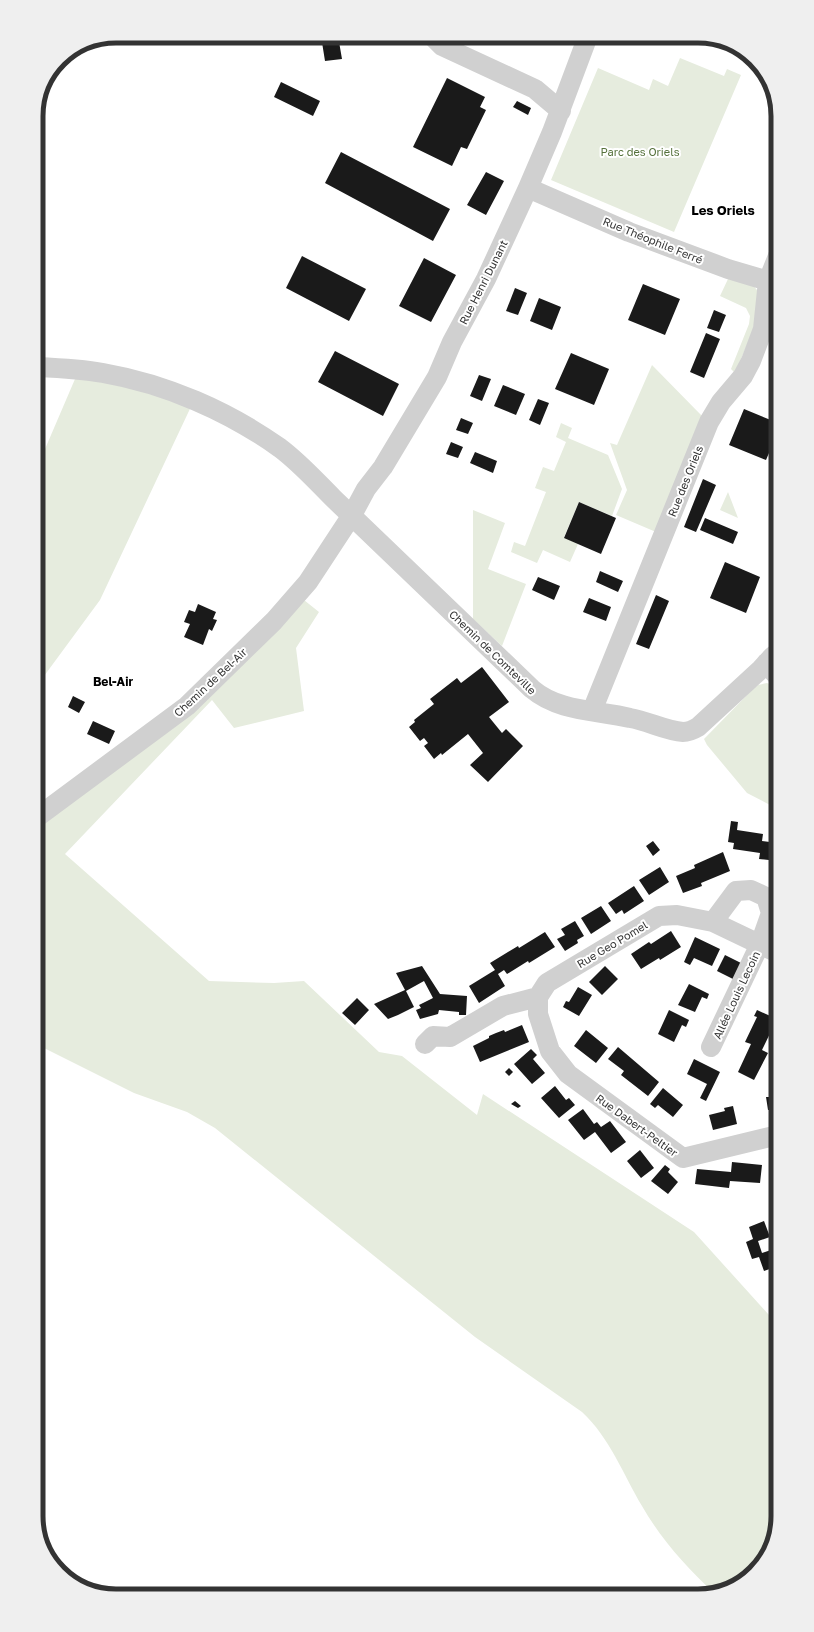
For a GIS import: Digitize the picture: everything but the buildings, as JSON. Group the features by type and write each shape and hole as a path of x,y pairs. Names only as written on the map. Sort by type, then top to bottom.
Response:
{"street":[{"path":"439,43 442,46 535,89 561,111"},
{"name":"Rue Henri Dunant","path":"352,516 363,493 383,467 437,377 452,342 486,279 528,188 561,111 585,43"},
{"name":"Rue Théophile Ferré","path":"528,188 629,232 771,284"},
{"name":"Rue des Oriels","path":"592,711 709,422 721,402 743,376 754,355 763,329 771,294"},
{"name":"Chemin de Comteville","path":"43,368 103,373 148,384 204,404 232,418 281,448 306,469 352,516 543,698 558,704 630,718 675,731 689,732 698,727 771,666"},
{"name":"Chemin de Bel-Air","path":"43,813 187,706 204,690 294,599 316,572 352,516"},
{"path":"713,922 736,891 751,890 766,897 771,913 760,944"},
{"name":"Rue Geo Pomel","path":"538,1005 547,983 659,916 677,915 713,922 771,950"},
{"name":"Allée Louis Lecoin","path":"711,1047 760,944"},
{"path":"425,1044 433,1036 450,1037 503,1006 538,1005"},
{"name":"Rue Dabert-Peltier","path":"538,1005 550,1051 568,1074 683,1158 771,1137"}],"green space":[{"name":"Parc des Oriels","path":"680,58 724,76 727,69 741,75 674,232 551,180 598,68 649,90 653,79 668,86"},
{"path":"728,279 752,284 757,290 759,317 735,373 731,369 749,324 750,316 746,308 720,296"},
{"path":"81,365 196,396 100,600 43,677 43,454"},
{"path":"652,365 702,416 656,532 616,515 627,490 610,443 617,445"},
{"path":"561,423 572,428 568,438 608,455 622,489 612,516 579,502 564,537 578,544 570,562 543,550 537,563 511,552 514,542 525,546 546,492 535,488 543,467 554,471 566,442 556,437"},
{"path":"728,492 738,518 720,510"},
{"path":"473,510 505,523 488,569 526,584 502,646 473,619"},
{"path":"304,600 319,612 296,648 304,711 234,728 212,700 65,854 209,981 274,983 304,981 379,1052 402,1056 477,1115 483,1094 694,1232 771,1317 771,1516 769,1535 759,1557 750,1568 735,1579 722,1585 709,1588 675,1552 657,1530 601,1433 582,1412 475,1337 215,1128 187,1112 134,1093 43,1048 43,817"},
{"path":"767,683 771,685 771,805 747,793 707,745 704,739 758,685"}],"district":[{"name":"Les Oriels","path":"723,210"},
{"name":"Bel-Air","path":"113,681"}]}
